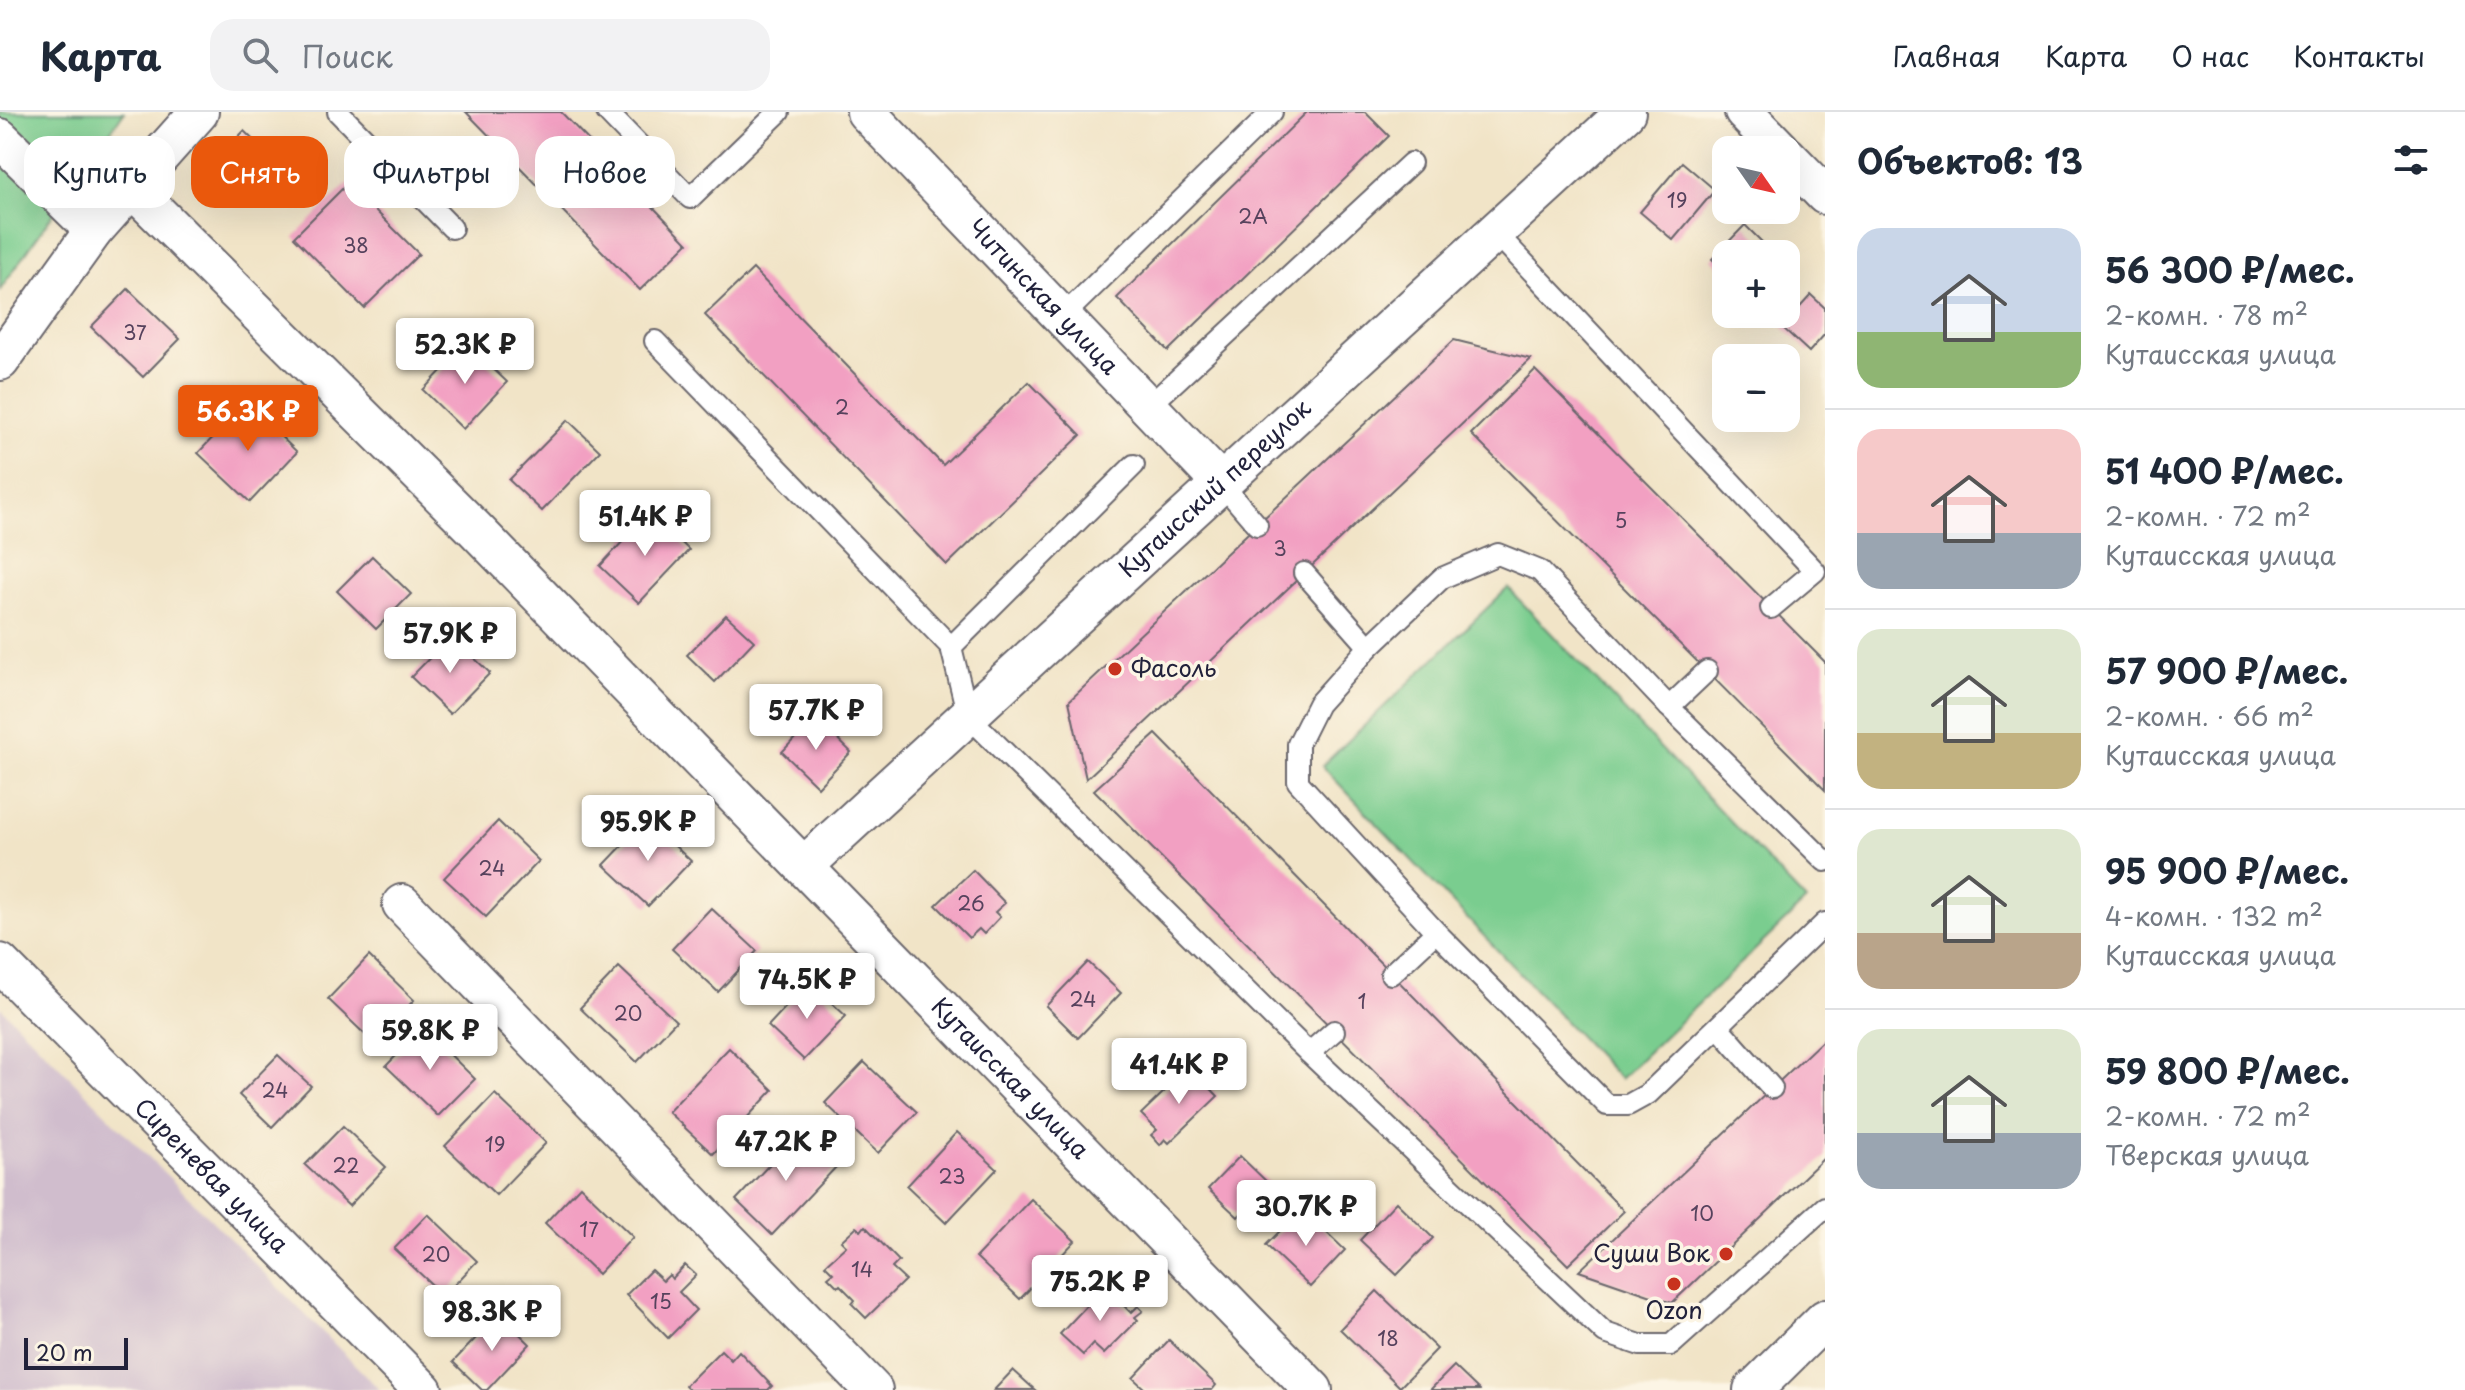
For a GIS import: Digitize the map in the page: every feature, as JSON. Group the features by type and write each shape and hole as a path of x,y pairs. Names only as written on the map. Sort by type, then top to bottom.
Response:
{"street":[{"path":"175,138 199,112"},
{"name":"Читинская улица","path":"866,112 1221,483"},
{"name":"Кутаисский переулок","path":"804,866 1626,112"},
{"path":"1744,112 1767,136"},
{"path":"0,138 94,230"},
{"path":"1800,169 1825,195"},
{"path":"0,361 113,208"},
{"name":"Кутаисская улица","path":"152,208 475,529 1313,1390"},
{"path":"402,904 873,1390"},
{"name":"Сиреневая улица","path":"0,963 423,1390"},
{"path":"1753,1390 1825,1319"}],"lane":[{"path":"338,112 452,228"},
{"path":"607,112 690,198 779,112"},
{"path":"1062,317 1272,112"},
{"path":"1148,407 1411,163"},
{"path":"1495,232 1820,576 1771,608"},
{"path":"655,341 951,647 968,716 1309,1053 1605,1333 1640,1345 1671,1345 1825,1207"},
{"path":"951,647 1134,465"},
{"path":"1221,483 1257,525"},
{"path":"1825,861 1669,707 1540,571 1498,554 1442,578 1369,647 1318,704 1298,744 1298,782 1436,932 1607,1105 1628,1105 1648,1094 1825,923"},
{"path":"1304,573 1369,647"},
{"path":"1669,707 1707,671"},
{"path":"1391,974 1436,932"},
{"path":"1719,1028 1772,1088"},
{"path":"1309,1053 1334,1031"}],"shaded area":[{"path":"0,1007 380,1390 0,1390"}],"green space":[{"path":"0,112 124,112 107,136 24,136 24,208 57,208 0,290"},
{"path":"1508,588 1806,901 1620,1079 1322,766"}],"building":[{"path":"466,112 561,112 584,136 535,136 535,183 519,166 519,136 489,136"},
{"path":"1307,112 1365,112 1389,136 1168,351 1117,298"},
{"path":"1682,162 1712,187 1712,194 1673,240 1640,212"},
{"path":"344,187 344,208 373,208 419,254 364,308 294,237 323,208 328,208 328,203"},
{"path":"560,208 654,208 688,243 640,290"},
{"path":"1745,225 1760,240 1730,240"},
{"path":"753,269 943,465 1029,382 1081,435 947,565 705,315"},
{"path":"128,289 180,339 143,377 91,327"},
{"path":"1811,295 1825,308 1825,334 1809,352 1783,328 1800,328 1800,307"},
{"path":"1454,340 1531,359 1086,779 1069,701"},
{"path":"467,344 507,382 463,429 423,390"},
{"path":"1535,370 1825,662 1825,790 1471,434"},
{"path":"246,403 297,452 250,502 198,453"},
{"path":"568,420 600,451 542,511 509,480"},
{"path":"650,512 689,550 639,603 600,566"},
{"path":"372,556 411,594 376,629 337,591"},
{"path":"726,615 754,641 715,682 687,655"},
{"path":"451,636 490,673 450,714 411,677"},
{"path":"815,717 851,752 818,787 782,752"},
{"path":"1156,734 1624,1211 1568,1265 1094,790"},
{"path":"647,820 691,861 648,906 604,865"},
{"path":"498,821 539,861 486,917 444,878"},
{"path":"973,870 1005,903 995,912 1000,917 984,934 979,929 969,938 936,905"},
{"path":"711,908 757,951 718,992 672,949"},
{"path":"369,956 414,1000 374,1043 328,999"},
{"path":"1088,962 1121,993 1078,1038 1046,1006"},
{"path":"619,967 676,1021 637,1062 580,1008"},
{"path":"809,982 846,1016 804,1060 768,1026"},
{"path":"423,1028 475,1079 438,1116 386,1066"},
{"path":"1825,1038 1825,1157 1672,1303 1579,1271"},
{"path":"729,1048 773,1090 713,1154 668,1112"},
{"path":"278,1055 311,1086 272,1127 239,1095"},
{"path":"864,1062 917,1112 878,1153 825,1103"},
{"path":"1190,1067 1218,1096 1169,1143 1165,1139 1160,1145 1151,1135 1157,1130 1141,1114"},
{"path":"495,1094 546,1143 496,1195 445,1146"},
{"path":"343,1126 386,1167 349,1206 305,1165"},
{"path":"801,1131 837,1166 772,1235 736,1200"},
{"path":"957,1132 997,1169 946,1223 907,1186"},
{"path":"1240,1156 1269,1184 1238,1217 1208,1189"},
{"path":"580,1186 633,1237 598,1274 545,1223"},
{"path":"1031,1199 1075,1241 1020,1299 976,1257"},
{"path":"1396,1202 1433,1238 1397,1275 1360,1240"},
{"path":"1302,1209 1345,1250 1310,1287 1266,1245"},
{"path":"428,1214 477,1261 444,1296 394,1249"},
{"path":"865,1226 899,1261 892,1268 905,1280 866,1318 852,1304 855,1300 828,1277 833,1273 825,1265 846,1246 841,1241 856,1227 861,1231"},
{"path":"685,1265 696,1275 679,1292 696,1310 668,1338 626,1295 651,1270 663,1281 669,1275 672,1279"},
{"path":"1105,1286 1131,1313 1138,1306 1143,1311 1104,1354 1093,1344 1083,1355 1060,1334"},
{"path":"1377,1291 1437,1349 1400,1387 1340,1329"},
{"path":"499,1314 530,1344 487,1390 482,1390 453,1362"},
{"path":"1169,1340 1216,1385 1212,1390 1146,1390 1133,1378"},
{"path":"721,1350 731,1360 739,1351 772,1386 768,1390 689,1390 685,1386"},
{"path":"1454,1366 1479,1390 1430,1390"},
{"path":"1013,1370 1035,1390 994,1390"}],"place":[{"name":"Фасоль","path":"1115,669"},
{"name":"Суши Вок","path":"1726,1254"},
{"name":"Ozon","path":"1674,1284"}]}
